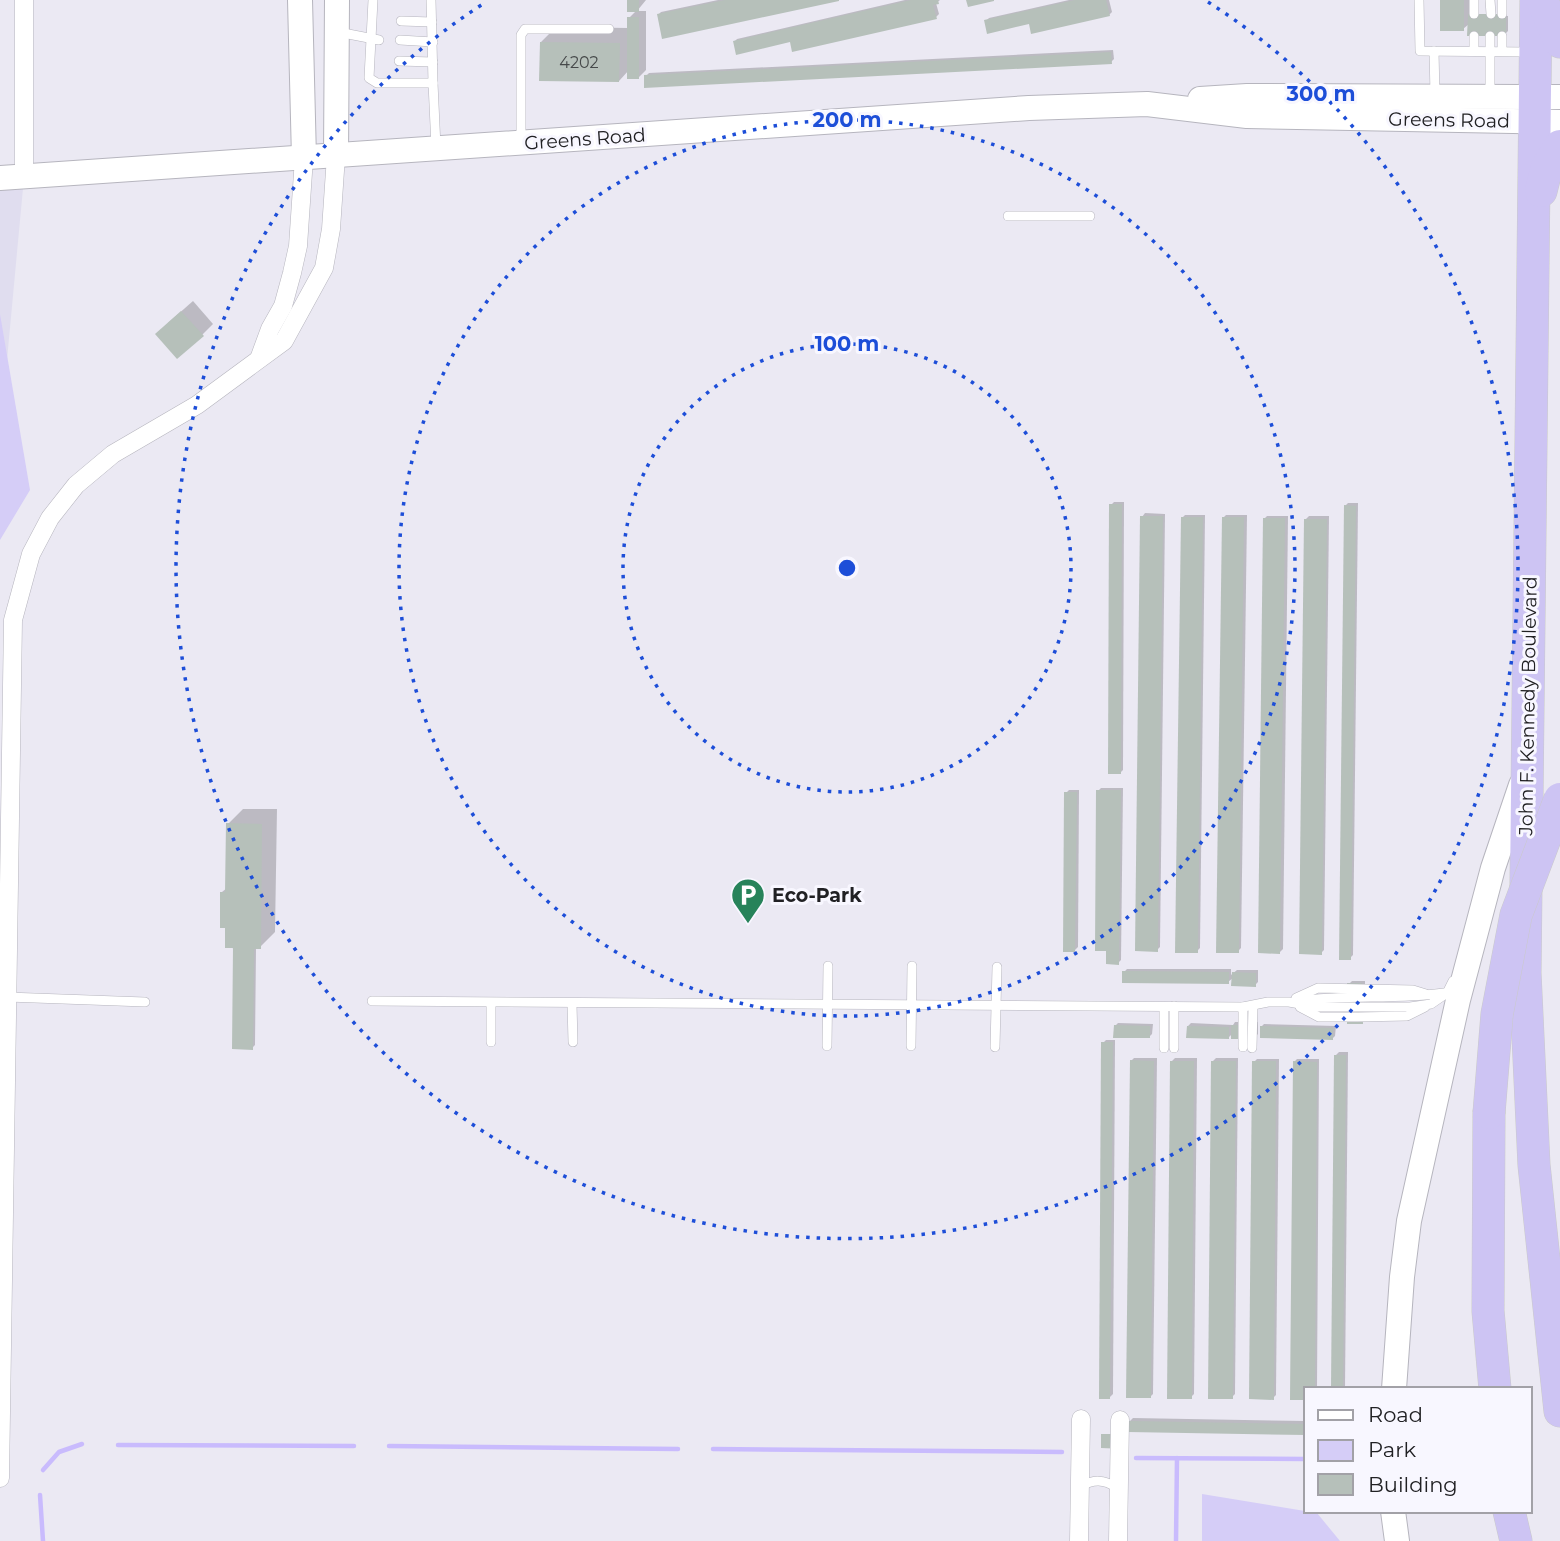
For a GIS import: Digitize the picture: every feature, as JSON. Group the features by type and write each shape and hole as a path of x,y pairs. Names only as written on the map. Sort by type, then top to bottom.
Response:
{"highway":[{"name":"John F. Kennedy Boulevard","path":"1535,0 1548,47 1552,111 1534,216 1525,973 1532,1124 1542,1250 1560,1411"},
{"path":"1542,0 1548,47"},
{"path":"1534,216 1547,167 1560,146"},
{"path":"1534,216 1543,198 1560,187"},
{"path":"1495,1387 1488,1311 1489,1113 1497,1014 1516,915 1560,799"},
{"path":"1509,1513 1516,1541"}],"main road":[{"path":"300,0 304,158"},
{"path":"336,156 337,0"},
{"name":"Greens Road","path":"1269,106 1434,97 1490,97 1552,111"},
{"name":"Greens Road","path":"12,177 1029,108 1147,104 1170,106 1203,99 1269,106 1552,111"},
{"path":"1394,1387 1409,1221 1458,1000 1493,867 1527,767"},
{"path":"1393,1513 1397,1541"}],"street":[{"path":"12,177 24,0"},
{"path":"0,1478 13,620 31,554 50,518 76,485 113,454 197,405 284,341 324,268 331,229 336,156"},
{"path":"259,359 282,306 294,264 298,246 304,158"},
{"path":"1079,1541 1080,1419"},
{"path":"1118,1541 1120,1420"}],"lane":[{"path":"373,0 375,60 369,78 377,83 433,83"},
{"path":"431,0 436,149"},
{"path":"1419,0 1420,51 1502,51 1548,47"},
{"path":"1474,0 1474,14"},
{"path":"1490,0 1491,14"},
{"path":"1502,0 1502,14"},
{"path":"401,21 432,22"},
{"path":"521,143 521,35 525,29 609,29"},
{"path":"337,32 375,39"},
{"path":"1474,36 1474,51"},
{"path":"1490,36 1490,97"},
{"path":"1502,36 1502,51"},
{"path":"400,40 432,41"},
{"path":"1434,51 1434,97"},
{"path":"399,61 433,62"},
{"path":"1007,216 1090,216"},
{"path":"372,1002 1248,1007 1289,1002 1317,1007 1350,1008 1431,1000 1447,993 1493,867"},
{"path":"827,1046 828,966"},
{"path":"911,1046 912,966"},
{"path":"995,1047 997,967"},
{"path":"1289,1002 1318,988 1413,990 1431,1000"},
{"path":"7,997 145,1002"},
{"path":"491,1003 491,1042"},
{"path":"572,1004 572,1042"},
{"path":"1164,1007 1169,1048 1174,1006"},
{"path":"1248,1007 1248,1048"},
{"path":"1080,1487 1091,1480 1110,1482 1119,1489"}],"shaded area":[{"path":"0,188 23,188 0,435"}],"green space":[{"path":"0,314 30,490 0,540"},
{"path":"1202,1494 1304,1511 1304,1513 1317,1513 1340,1541 1202,1541"}],"building":[{"path":"627,0 639,0 639,12 627,12"},
{"path":"725,0 839,1 662,39 657,14"},
{"path":"911,0 938,0 939,4 933,5 937,19 792,52 790,42 736,55 733,41"},
{"path":"966,0 994,0 994,1 968,7"},
{"path":"1075,0 1106,0 1110,16 1031,34 1029,24 987,34 984,20"},
{"path":"1440,0 1464,0 1464,31 1440,31"},
{"path":"1468,14 1506,14 1506,36 1467,36"},
{"path":"627,17 639,17 639,79 627,79"},
{"path":"540,42 620,43 619,82 539,81"},
{"path":"1111,52 1112,64 644,88 644,75"},
{"path":"181,311 204,336 177,359 155,334"},
{"path":"1109,504 1122,504 1121,774 1108,774"},
{"path":"1344,505 1356,506 1351,960 1339,960"},
{"path":"1140,516 1163,516 1158,952 1135,951"},
{"path":"1181,517 1203,517 1198,953 1175,953"},
{"path":"1222,517 1244,517 1239,953 1216,953"},
{"path":"1263,518 1285,518 1280,954 1258,953"},
{"path":"1304,519 1327,519 1322,955 1299,954"},
{"path":"1096,790 1121,790 1119,965 1106,964 1106,951 1095,951"},
{"path":"1064,792 1077,792 1075,952 1063,952"},
{"path":"226,823 262,824 261,949 254,949 253,1050 232,1049 233,948 225,948 225,928 220,928 220,892 225,892"},
{"path":"1122,971 1229,972 1229,984 1122,983"},
{"path":"1232,972 1256,973 1256,987 1231,986"},
{"path":"1347,983 1362,983 1363,1024 1347,1024"},
{"path":"1114,1025 1150,1026 1150,1038 1113,1038"},
{"path":"1231,1025 1256,1025 1256,1039 1231,1039"},
{"path":"1187,1026 1229,1027 1229,1039 1186,1038"},
{"path":"1260,1026 1333,1028 1333,1040 1260,1038"},
{"path":"1101,1042 1113,1042 1110,1399 1099,1399"},
{"path":"1334,1055 1346,1055 1343,1387 1331,1387"},
{"path":"1130,1060 1154,1061 1151,1398 1126,1398"},
{"path":"1170,1061 1194,1061 1192,1399 1167,1399"},
{"path":"1211,1061 1236,1061 1233,1399 1208,1399"},
{"path":"1252,1061 1276,1061 1274,1400 1249,1399"},
{"path":"1293,1061 1317,1062 1315,1387 1304,1387 1304,1400 1290,1400"},
{"path":"1129,1421 1304,1424 1304,1435 1128,1432"},
{"path":"1101,1434 1125,1434 1125,1449 1101,1448"}],"waterway":[{"path":"43,1470 59,1452 82,1444"},
{"path":"118,1445 354,1446"},
{"path":"389,1446 678,1449"},
{"path":"713,1449 1062,1452"},
{"path":"1136,1458 1304,1459"},
{"path":"1176,1541 1177,1458"},
{"path":"40,1495 43,1541"}],"place":[{"name":"Eco-Park","path":"748,925"}]}
